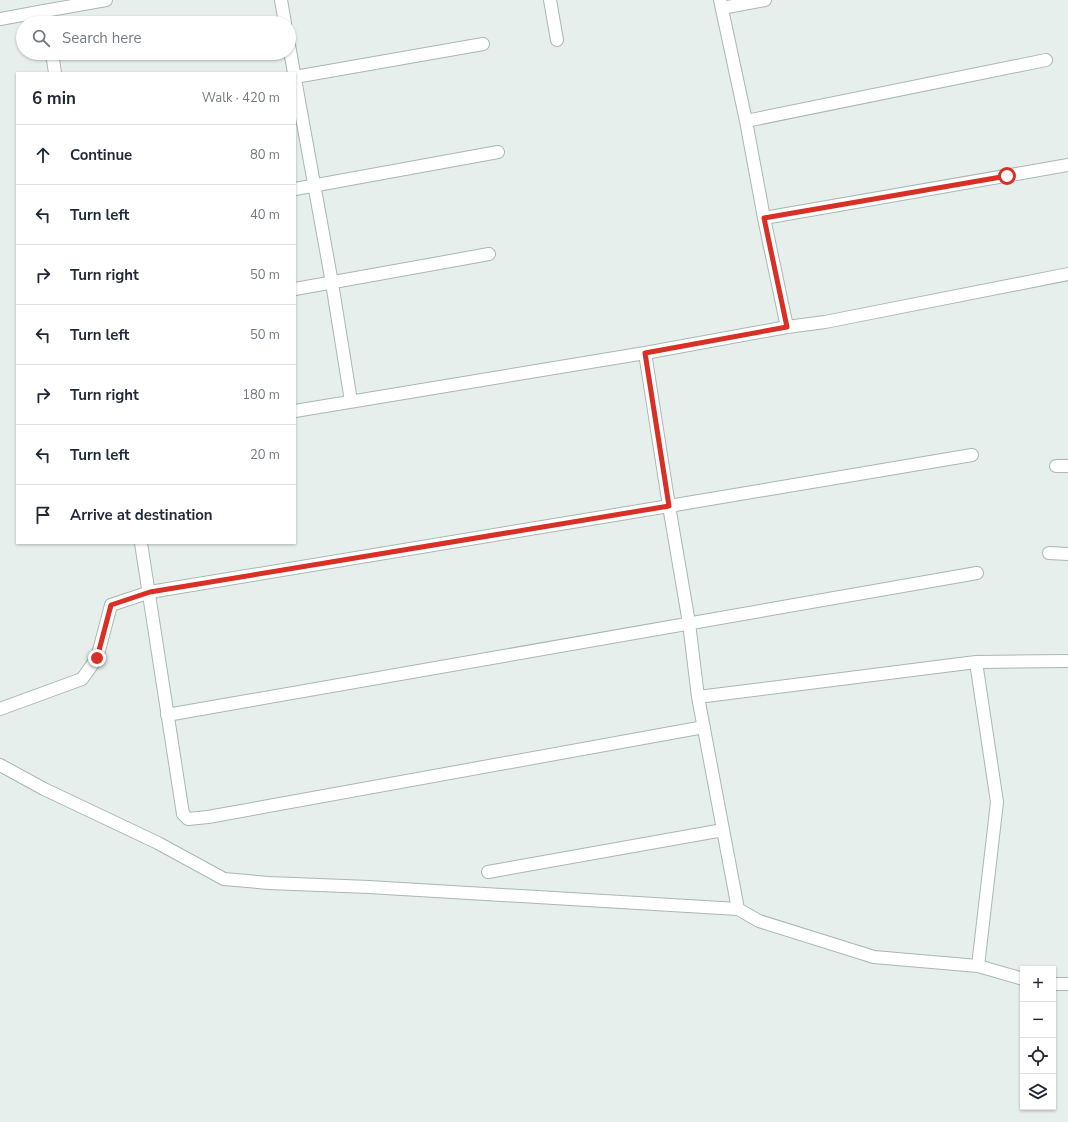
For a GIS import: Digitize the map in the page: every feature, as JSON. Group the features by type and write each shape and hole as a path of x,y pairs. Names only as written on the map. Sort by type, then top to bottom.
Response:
{"street":[{"path":"0,19 106,0"},
{"path":"281,0 284,16"},
{"path":"550,0 557,40"},
{"path":"765,0 721,4 787,327"},
{"path":"44,10 45,16"},
{"path":"296,78 483,44"},
{"path":"53,60 55,72"},
{"path":"292,60 294,72"},
{"path":"746,121 1046,60"},
{"path":"296,84 332,283 351,401"},
{"path":"296,189 498,152"},
{"path":"764,218 1068,165"},
{"path":"296,289 489,254"},
{"path":"296,410 645,353 787,327 825,322 1068,274"},
{"path":"645,353 689,623 698,697 738,909"},
{"path":"0,710 82,678 97,658 111,605 150,592 972,455"},
{"path":"1056,466 1068,466"},
{"path":"142,544 183,814 188,819 208,817 704,727"},
{"path":"1049,553 1068,554"},
{"path":"167,715 977,573"},
{"path":"698,697 976,662 1068,661"},
{"path":"976,662 997,802 978,966"},
{"path":"0,765 44,789 158,844 224,879 269,883 738,909 759,921 874,957 978,966 1020,979"},
{"path":"488,872 723,830"},
{"path":"1056,984 1068,984"}],"route":[{"path":"97,658 111,605 150,592 669,506 645,353 787,327 764,218 1007,176"}]}
